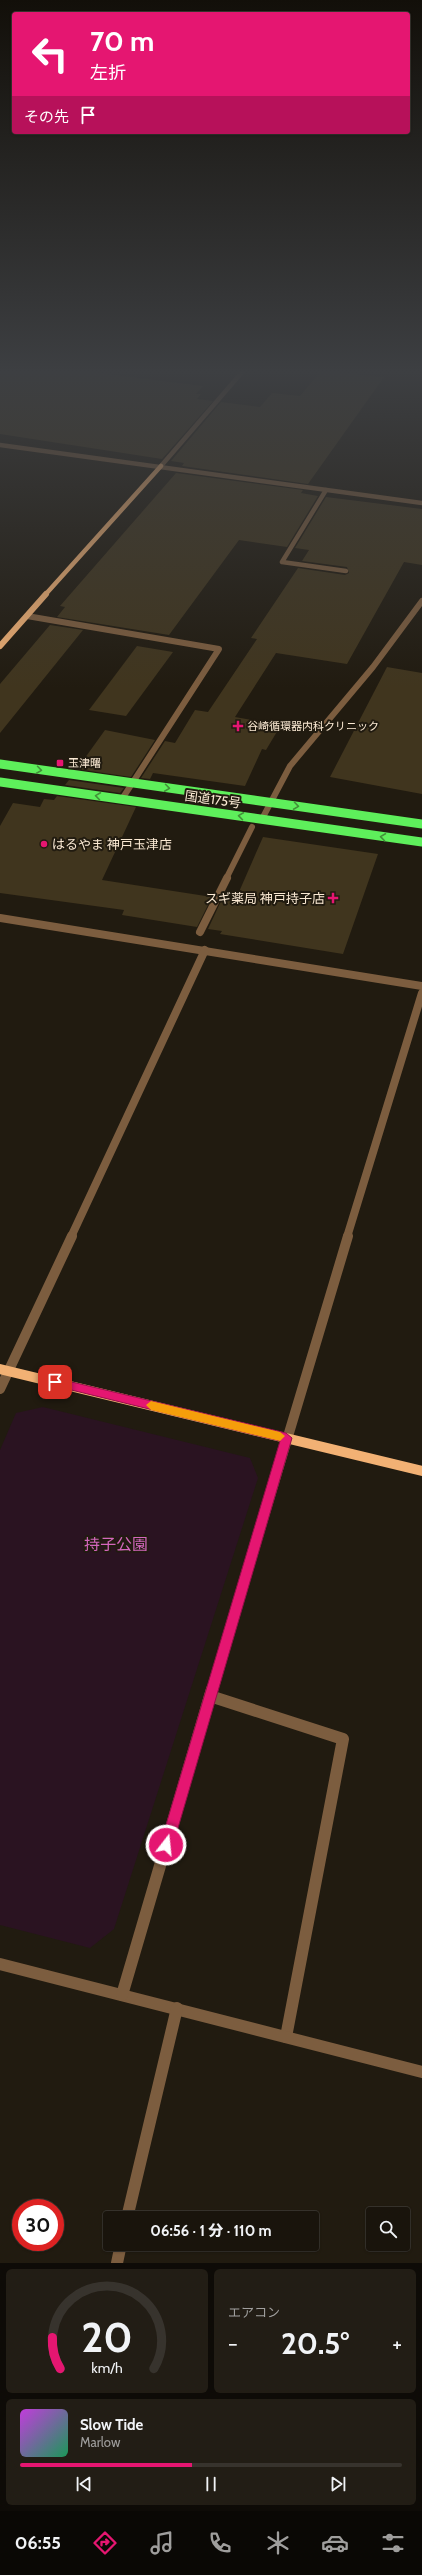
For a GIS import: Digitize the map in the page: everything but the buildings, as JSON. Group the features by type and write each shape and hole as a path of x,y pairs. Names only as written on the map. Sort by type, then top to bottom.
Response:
{"highway":[{"name":"国道175号","path":"0,764 422,824"},
{"name":"国道175号","path":"0,782 422,842"}],"street":[{"path":"0,646 152,477"},
{"path":"234,477 422,503"},
{"path":"326,490 282,562 346,571"},
{"path":"262,819 272,803 290,766 373,667 422,601"},
{"path":"27,616 219,649 122,799"},
{"path":"200,932 252,826"},
{"path":"0,918 422,986"},
{"path":"0,1389 4,1370 205,950"},
{"path":"122,1994 286,1438 422,993"},
{"path":"4,1370 422,1470"},
{"path":"210,1696 343,1739 286,2037"},
{"path":"0,1964 177,2008 422,2072"},
{"path":"130,2211 177,2008"},
{"path":"117,2263 120,2251"}],"green space":[{"name":"持子公園","path":"43,1407 250,1458 258,1478 114,1929 90,1948 0,1925 0,1450 16,1413"}],"slow traffic":[{"path":"151,1405 280,1436"}],"place":[{"name":"谷崎循環器内科クリニック","path":"238,726"},
{"name":"玉津曙","path":"60,763"},
{"name":"はるやま 神戸玉津店","path":"44,844"},
{"name":"スギ薬局 神戸持子店","path":"333,898"}],"route":[{"path":"55,1382 286,1438 166,1845"}]}
